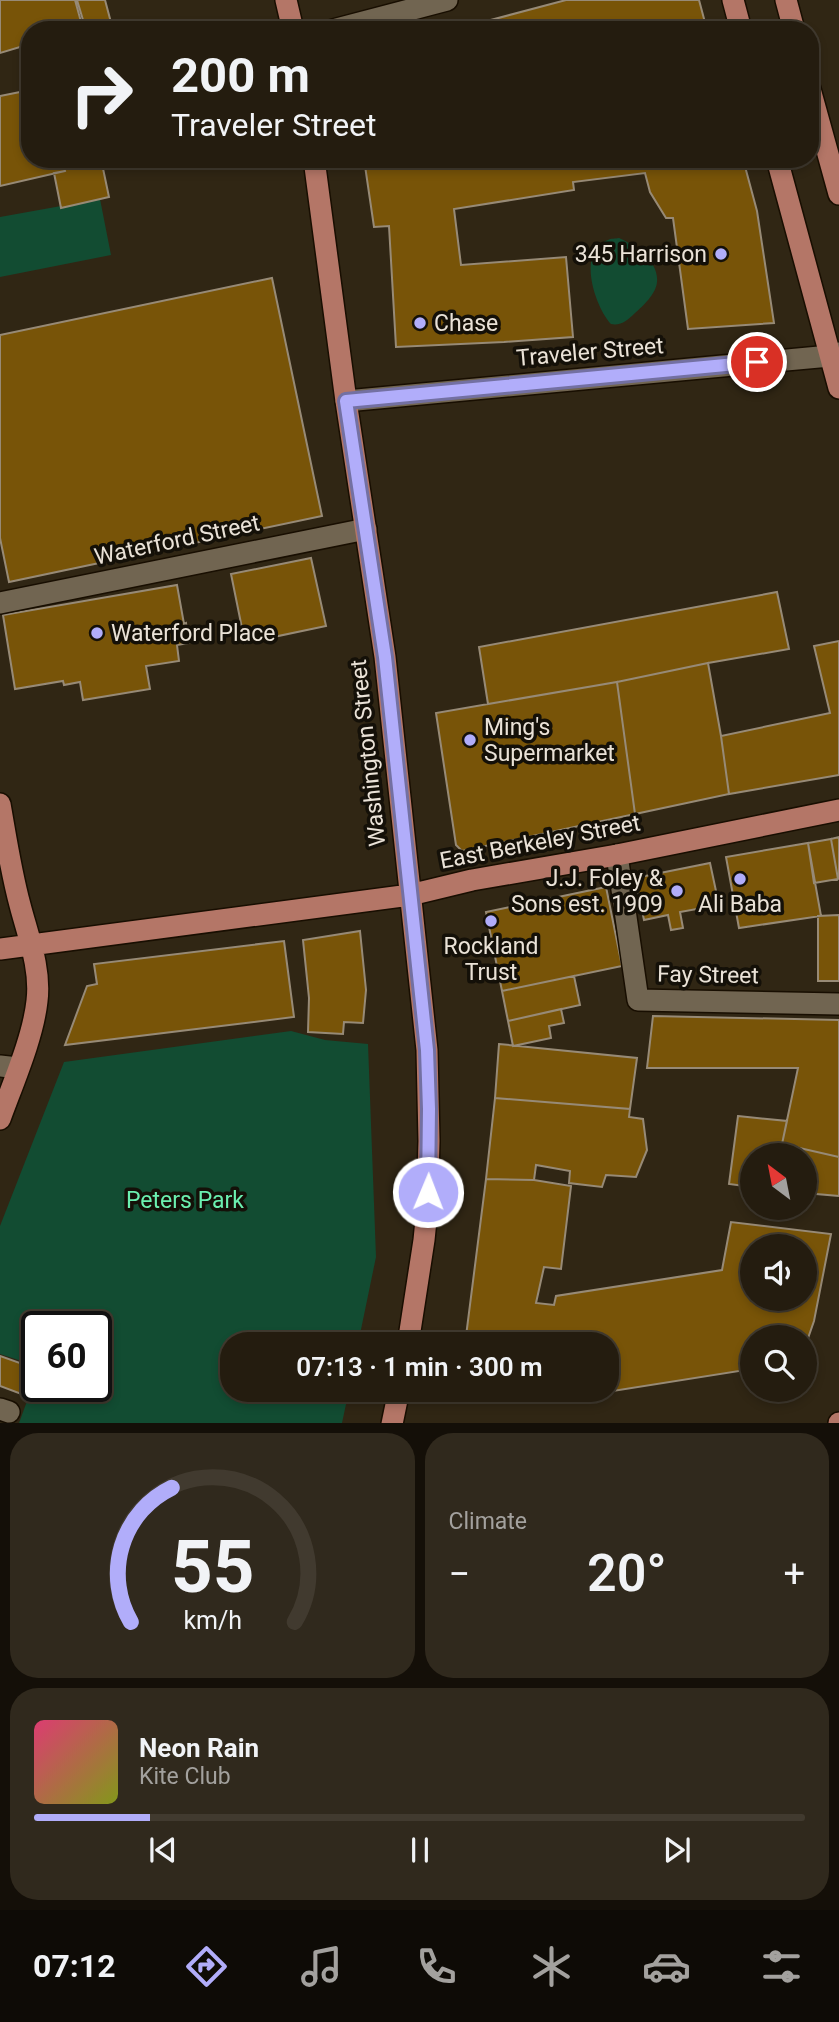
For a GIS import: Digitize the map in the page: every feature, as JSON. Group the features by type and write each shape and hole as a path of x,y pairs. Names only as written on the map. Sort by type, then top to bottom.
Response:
{"main road":[{"path":"286,0 291,21"},
{"path":"733,0 739,21"},
{"path":"786,0 792,21"},
{"path":"819,122 839,194"},
{"name":"Washington Street","path":"314,168 385,657 427,1050 429,1141 426,1225 410,1332"},
{"path":"780,168 834,355 839,388"},
{"path":"0,804 19,904 38,981 33,1026 9,1067 0,1119"},
{"name":"East Berkeley Street","path":"0,949 410,895 472,880 617,855 839,810"},
{"path":"392,1423 396,1402"}],"street":[{"path":"367,21 447,0"},
{"name":"Traveler Street","path":"346,401 834,355"},
{"name":"Waterford Street","path":"0,603 366,529"},
{"name":"Fay Street","path":"617,855 638,1000 839,1004"}],"green space":[{"path":"100,199 111,255 0,277 0,217"},
{"path":"619,238 645,255 654,267 657,282 652,295 642,307 627,320 611,324 599,305 591,266 598,246 609,239"},
{"name":"Peters Park","path":"291,1031 325,1040 368,1044 376,1257 360,1332 220,1332 220,1402 346,1402 342,1423 19,1423 27,1402 112,1402 112,1311 21,1311 21,1361 0,1354 0,1226 64,1062"}],"building":[{"path":"0,0 75,0 81,21 21,21 21,47 0,53"},
{"path":"77,0 105,0 111,21 83,21"},
{"path":"566,0 699,0 705,21 487,21"},
{"path":"21,92 21,168 64,168 65,171 0,186 0,96"},
{"path":"64,168 103,168 109,197 61,208 54,173 65,171"},
{"name":"345 Harrison","path":"365,168 745,168 757,211 774,323 688,329 673,218 666,218 650,192 645,173 573,182 574,190 454,209 461,265 566,257 573,337 396,347 389,226 374,227"},
{"path":"272,278 322,516 9,582 0,538 0,335"},
{"path":"311,558 326,626 245,643 231,574"},
{"name":"Waterford Place","path":"177,585 189,643 177,645 179,661 146,666 150,689 83,700 80,682 64,685 63,681 15,689 3,615"},
{"path":"777,592 789,649 488,704 479,647"},
{"path":"839,641 839,775 729,794 721,736 830,713 814,646"},
{"path":"708,663 729,794 635,814 617,682"},
{"path":"617,682 635,814 462,851 456,845 436,713"},
{"path":"839,837 839,878 838,879 831,839"},
{"path":"831,839 838,879 814,883 808,843"},
{"path":"808,843 821,916 739,928 726,857"},
{"name":"J.J. Foley & Sons est. 1909","path":"710,863 719,905 680,912 683,928 671,930 668,915 644,920 635,878"},
{"path":"606,887 622,966 502,991 486,912"},
{"path":"839,915 839,981 818,981 818,916"},
{"path":"360,931 366,990 363,1023 344,1022 343,1034 308,1032 309,998 303,940"},
{"path":"284,941 294,1017 65,1045 87,986 97,984 94,964"},
{"path":"574,976 580,1005 508,1021 502,991"},
{"path":"561,1009 564,1023 549,1026 551,1038 513,1046 508,1021"},
{"path":"653,1016 839,1020 839,1157 817,1152 817,1143 782,1143 798,1068 647,1068"},
{"path":"499,1044 637,1058 630,1109 495,1098"},
{"path":"495,1098 630,1109 629,1117 643,1119 647,1150 636,1177 606,1175 602,1187 569,1183 570,1171 536,1165 534,1180 486,1179"},
{"path":"738,1116 787,1121 782,1143 740,1143 740,1185 729,1184"},
{"path":"817,1152 839,1157 839,1196 817,1194"},
{"path":"486,1179 534,1180 571,1186 561,1269 544,1267 536,1303 554,1305 556,1296 722,1270 731,1222 831,1234 817,1306 817,1234 740,1234 740,1311 816,1311 812,1325 740,1325 740,1371 619,1390 619,1332 467,1332"},
{"path":"0,1356 21,1363 21,1394 0,1386"}],"place":[{"name":"345 Harrison","path":"721,254"},
{"name":"Chase","path":"420,323"},
{"name":"Waterford Place","path":"97,633"},
{"name":"Ming's Supermarket","path":"470,740"},
{"name":"Ali Baba","path":"740,879"},
{"name":"J.J. Foley & Sons est. 1909","path":"677,891"},
{"name":"Rockland Trust","path":"491,921"}],"route":[{"path":"428,1192 427,1050 385,657 346,401 757,362"}]}
